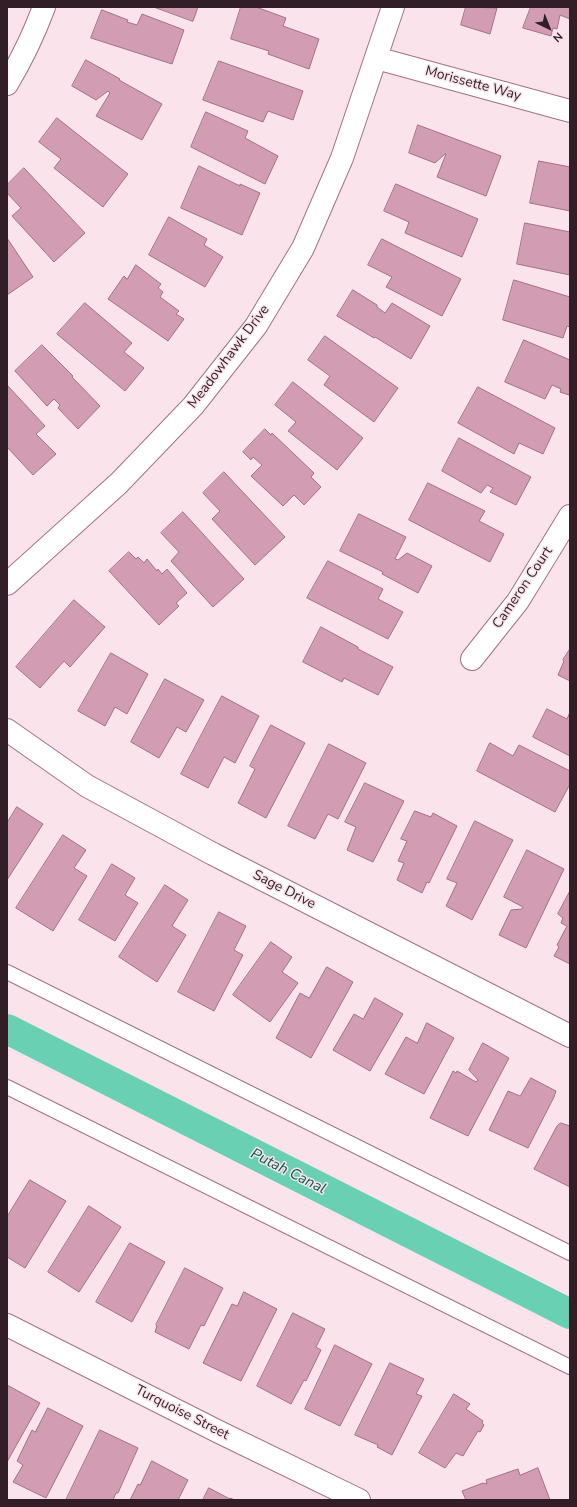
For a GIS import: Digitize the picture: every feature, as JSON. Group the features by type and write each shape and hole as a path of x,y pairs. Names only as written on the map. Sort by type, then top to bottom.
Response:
{"street":[{"path":"7,84 21,61 36,29 44,7"},
{"name":"Meadowhawk Drive","path":"7,584 119,483 193,406 256,326 304,248 342,158 394,7"},
{"name":"Morissette Way","path":"376,58 570,111"},
{"name":"Cameron Court","path":"472,659 518,601 570,516"},
{"name":"Sage Drive","path":"7,730 87,786 213,854 570,1036"},
{"name":"Turquoise Street","path":"7,1325 359,1500"}],"lane":[{"path":"7,972 570,1252"},
{"path":"7,1088 570,1367"}],"building":[{"path":"154,7 198,7 193,21"},
{"path":"241,7 256,7 286,18 283,26 319,39 309,69 268,54 269,51 231,39"},
{"path":"466,7 497,8 490,34 461,25"},
{"path":"531,7 570,7 570,19 560,15 557,29 553,28 551,36 523,28"},
{"path":"102,10 137,25 142,14 184,30 172,64 91,38"},
{"path":"86,60 162,104 142,140 96,116 110,93 108,91 96,100 72,86"},
{"path":"219,61 303,91 293,120 268,111 263,122 203,100"},
{"path":"206,112 248,131 245,138 278,156 265,184 191,147"},
{"path":"57,118 128,174 103,207 54,168 61,159 39,142"},
{"path":"418,125 501,156 486,196 437,177 446,154 435,163 409,153"},
{"path":"539,161 570,167 570,211 530,203"},
{"path":"199,166 240,186 240,184 260,193 242,235 181,208"},
{"path":"24,168 85,233 54,262 12,216 21,208 7,193 7,185"},
{"path":"396,184 478,219 462,257 405,233 409,222 384,211"},
{"path":"169,217 207,239 204,245 223,257 205,287 149,255"},
{"path":"525,223 570,232 570,275 517,264"},
{"path":"7,238 33,277 7,295"},
{"path":"382,239 461,279 442,316 386,287 392,277 368,265"},
{"path":"136,265 161,284 158,288 163,292 160,297 179,311 176,314 184,319 168,341 108,299 124,276 127,279"},
{"path":"514,280 570,297 570,327 567,326 563,338 503,320"},
{"path":"353,290 377,305 377,307 385,313 392,303 430,326 411,359 337,316"},
{"path":"85,303 132,343 124,352 144,368 125,391 57,334"},
{"path":"325,336 398,388 374,422 324,385 330,376 308,360"},
{"path":"524,340 570,360 569,395 560,392 561,389 552,385 545,399 505,382"},
{"path":"42,345 100,406 78,429 58,408 60,405 54,399 47,406 15,371"},
{"path":"293,382 363,438 337,470 288,431 296,422 275,405"},
{"path":"7,385 45,426 36,434 56,454 33,475 7,447"},
{"path":"478,387 555,428 543,454 519,443 514,454 458,423"},
{"path":"265,429 271,435 272,433 314,473 311,477 321,487 304,505 294,495 283,506 251,476 262,465 253,457 251,460 243,452"},
{"path":"459,438 531,477 516,505 490,492 493,488 487,485 481,493 442,471"},
{"path":"224,472 285,537 255,565 212,519 220,511 203,493"},
{"path":"428,483 485,511 479,521 504,534 490,562 409,520"},
{"path":"183,512 244,579 213,607 171,561 179,552 161,533"},
{"path":"359,514 406,537 395,559 398,560 407,553 432,566 418,593 382,574 383,572 340,551"},
{"path":"129,552 136,559 138,557 144,563 147,559 157,571 158,569 162,574 167,569 187,593 176,603 179,606 159,625 109,571"},
{"path":"328,561 383,589 378,599 403,612 388,639 307,598"},
{"path":"74,600 105,627 70,667 64,661 40,688 16,667"},
{"path":"321,627 358,647 358,649 393,667 378,695 344,678 342,682 303,662"},
{"path":"570,649 570,681 558,675 564,661 563,660"},
{"path":"111,653 148,674 127,714 115,707 105,726 78,711"},
{"path":"165,679 204,700 186,732 177,727 159,758 131,742"},
{"path":"222,696 259,716 235,763 224,757 208,788 181,774"},
{"path":"547,709 567,719 570,712 570,756 533,737"},
{"path":"271,725 305,743 266,818 238,803 255,769 250,766"},
{"path":"490,743 513,756 519,745 570,771 570,784 555,812 477,771"},
{"path":"329,744 366,763 338,819 328,814 315,839 288,826"},
{"path":"365,783 404,801 373,862 347,850 356,827 345,822"},
{"path":"17,807 43,824 7,880 7,823"},
{"path":"415,811 431,817 433,813 457,826 429,883 427,882 422,893 397,880 404,863 398,861 407,841 401,839"},
{"path":"475,821 513,840 472,920 446,906 457,883 447,879"},
{"path":"63,835 86,850 74,868 87,876 53,931 16,908"},
{"path":"527,850 564,869 526,948 499,935 511,910 522,909 523,907 504,897"},
{"path":"112,864 135,878 125,895 138,903 115,941 79,920"},
{"path":"165,885 188,900 172,926 186,935 157,982 119,957"},
{"path":"570,891 570,964 554,956 559,947 557,945 567,926 561,923 563,918 558,914"},
{"path":"219,912 246,926 234,950 243,955 214,1011 178,992"},
{"path":"271,942 292,957 282,972 298,983 270,1022 233,995"},
{"path":"327,967 353,982 311,1058 276,1038 300,993 309,998"},
{"path":"375,998 403,1014 370,1071 333,1050 354,1014 363,1019"},
{"path":"427,1023 454,1038 424,1094 385,1074 406,1037 417,1043"},
{"path":"483,1043 509,1058 468,1136 430,1118 453,1071 456,1073 457,1071 476,1082 478,1080 469,1070"},
{"path":"531,1078 556,1091 528,1148 489,1130 508,1091 520,1096"},
{"path":"561,1123 570,1126 570,1187 534,1169 557,1126"},
{"path":"30,1180 66,1201 25,1268 7,1257 7,1217"},
{"path":"89,1206 121,1227 79,1292 48,1272"},
{"path":"130,1243 165,1262 132,1322 96,1302"},
{"path":"185,1268 223,1288 204,1326 201,1325 189,1349 155,1332 156,1325"},
{"path":"244,1292 277,1309 241,1381 203,1363 232,1304 237,1306"},
{"path":"293,1313 325,1329 316,1347 321,1350 306,1381 304,1380 291,1404 257,1386"},
{"path":"335,1345 372,1364 340,1426 305,1409"},
{"path":"390,1363 424,1379 416,1394 422,1396 392,1455 377,1447 378,1445 355,1435"},
{"path":"7,1385 40,1403 7,1462"},
{"path":"454,1394 470,1404 466,1409 483,1421 482,1423 484,1425 480,1432 478,1431 463,1456 456,1453 445,1468 419,1453"},
{"path":"48,1408 83,1426 46,1498 13,1482 23,1465 17,1461 32,1430 35,1432"},
{"path":"100,1430 138,1448 118,1493 116,1493 113,1500 66,1500"},
{"path":"152,1461 188,1480 178,1500 130,1500 138,1484 140,1485"},
{"path":"538,1468 550,1500 466,1500 462,1491 483,1483 487,1484 486,1480 518,1469 520,1475"},
{"path":"209,1488 230,1499 235,1500 203,1500"}],"waterway":[{"name":"Putah Canal","path":"7,1029 570,1314"}]}
